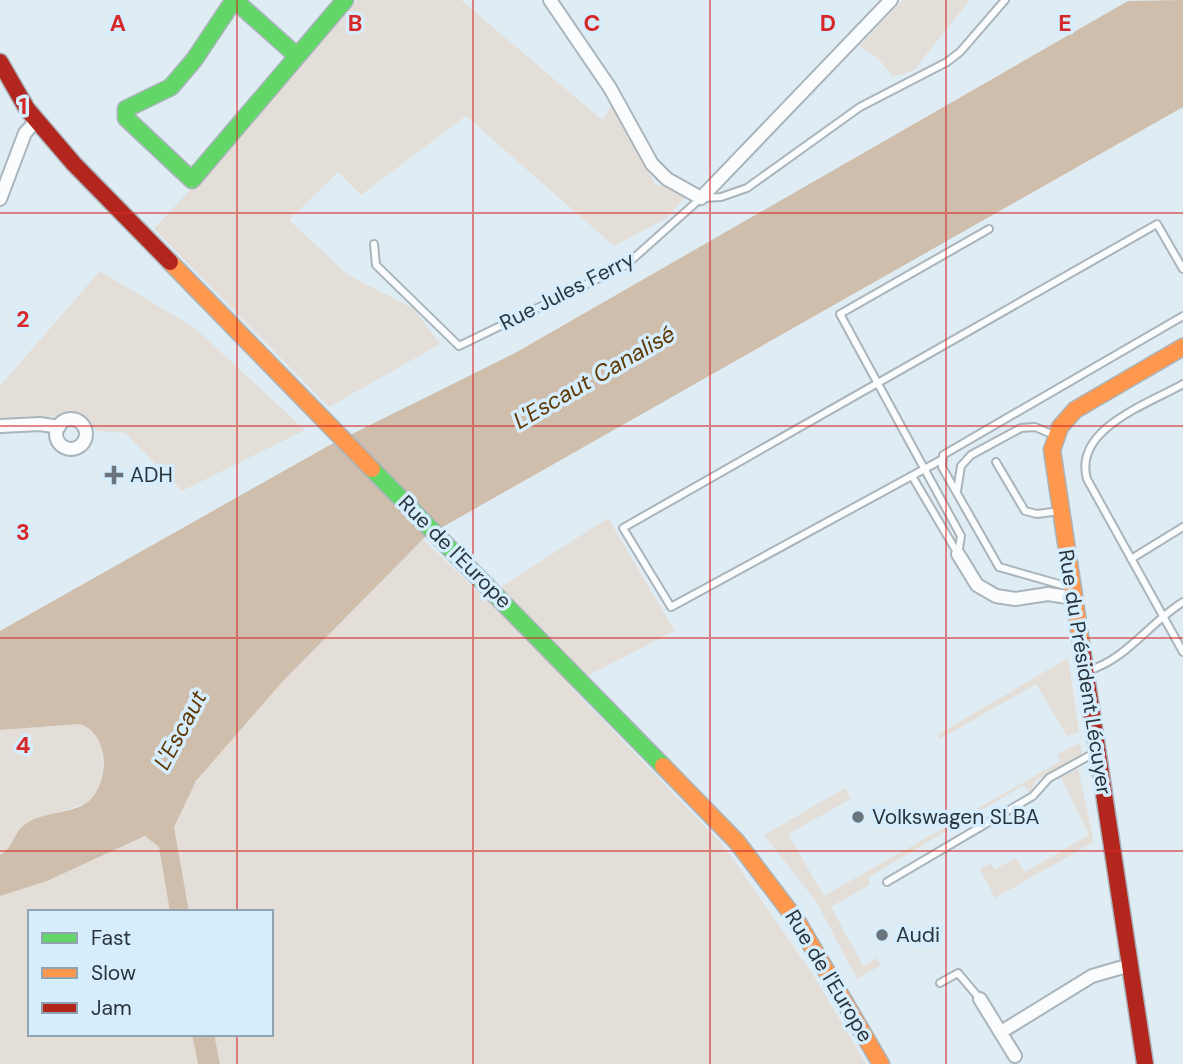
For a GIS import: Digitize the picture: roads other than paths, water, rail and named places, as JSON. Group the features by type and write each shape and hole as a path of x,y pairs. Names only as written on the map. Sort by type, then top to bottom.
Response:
{"street":[{"path":"297,56 241,6 232,3 194,60 171,87 128,106 125,115 192,180 345,0"},
{"path":"550,0 610,88 656,170 701,198 891,0"},
{"name":"Rue de l'Europe","path":"0,62 36,121 74,164 744,850 801,927 881,1064"},
{"path":"1,193 25,133 36,121"},
{"path":"1056,436 1066,418 1080,406 1183,347"},
{"path":"0,426 40,424 59,427"},
{"name":"Rue du Président Lécuyer","path":"1056,436 1053,454 1060,511 1145,1064"},
{"path":"958,554 977,585 996,596 1015,599 1072,593"},
{"path":"1001,1032 1092,976 1129,965"},
{"path":"981,999 1015,1056"}],"lane":[{"path":"701,198 721,197 747,188 860,107 947,62 960,52 1005,0"},
{"name":"Rue Jules Ferry","path":"374,244 376,265 459,346 620,269 663,235 701,198"},
{"path":"1183,269 1157,224 624,528 671,607 942,460 948,450 1183,316"},
{"path":"958,554 961,536 840,314 989,229"},
{"path":"1183,384 1102,430 1087,450 1084,467 1087,479 1183,652"},
{"path":"958,497 960,470 971,455 1021,428 1035,427 1056,436"},
{"path":"942,460 958,497 999,567 1072,593"},
{"path":"996,463 1025,511 1037,514 1060,511"},
{"path":"912,476 958,554"},
{"path":"1131,559 1183,527"},
{"path":"1085,672 1113,661 1163,614 1183,602"},
{"path":"887,882 1034,796 1049,778 1097,752"},
{"path":"940,982 958,974 981,999"}],"water":[{"path":"1183,0 1183,107 425,537 282,682 196,781 174,827 189,910 170,910 159,847 145,836 47,881 0,896 0,855 30,821 74,809 89,801 101,782 104,759 97,738 90,729 80,724 0,730 0,631 328,446 515,353 1128,1"},
{"path":"192,1036 214,1036 220,1064 198,1064"}],"place":[{"name":"ADH","path":"114,475"},
{"name":"Volkswagen SLBA","path":"858,817"},
{"name":"Audi","path":"882,935"}],"water label":[{"name":"L'Escaut Canalisé","path":"594,377"},
{"name":"L'Escaut","path":"180,730"}]}
